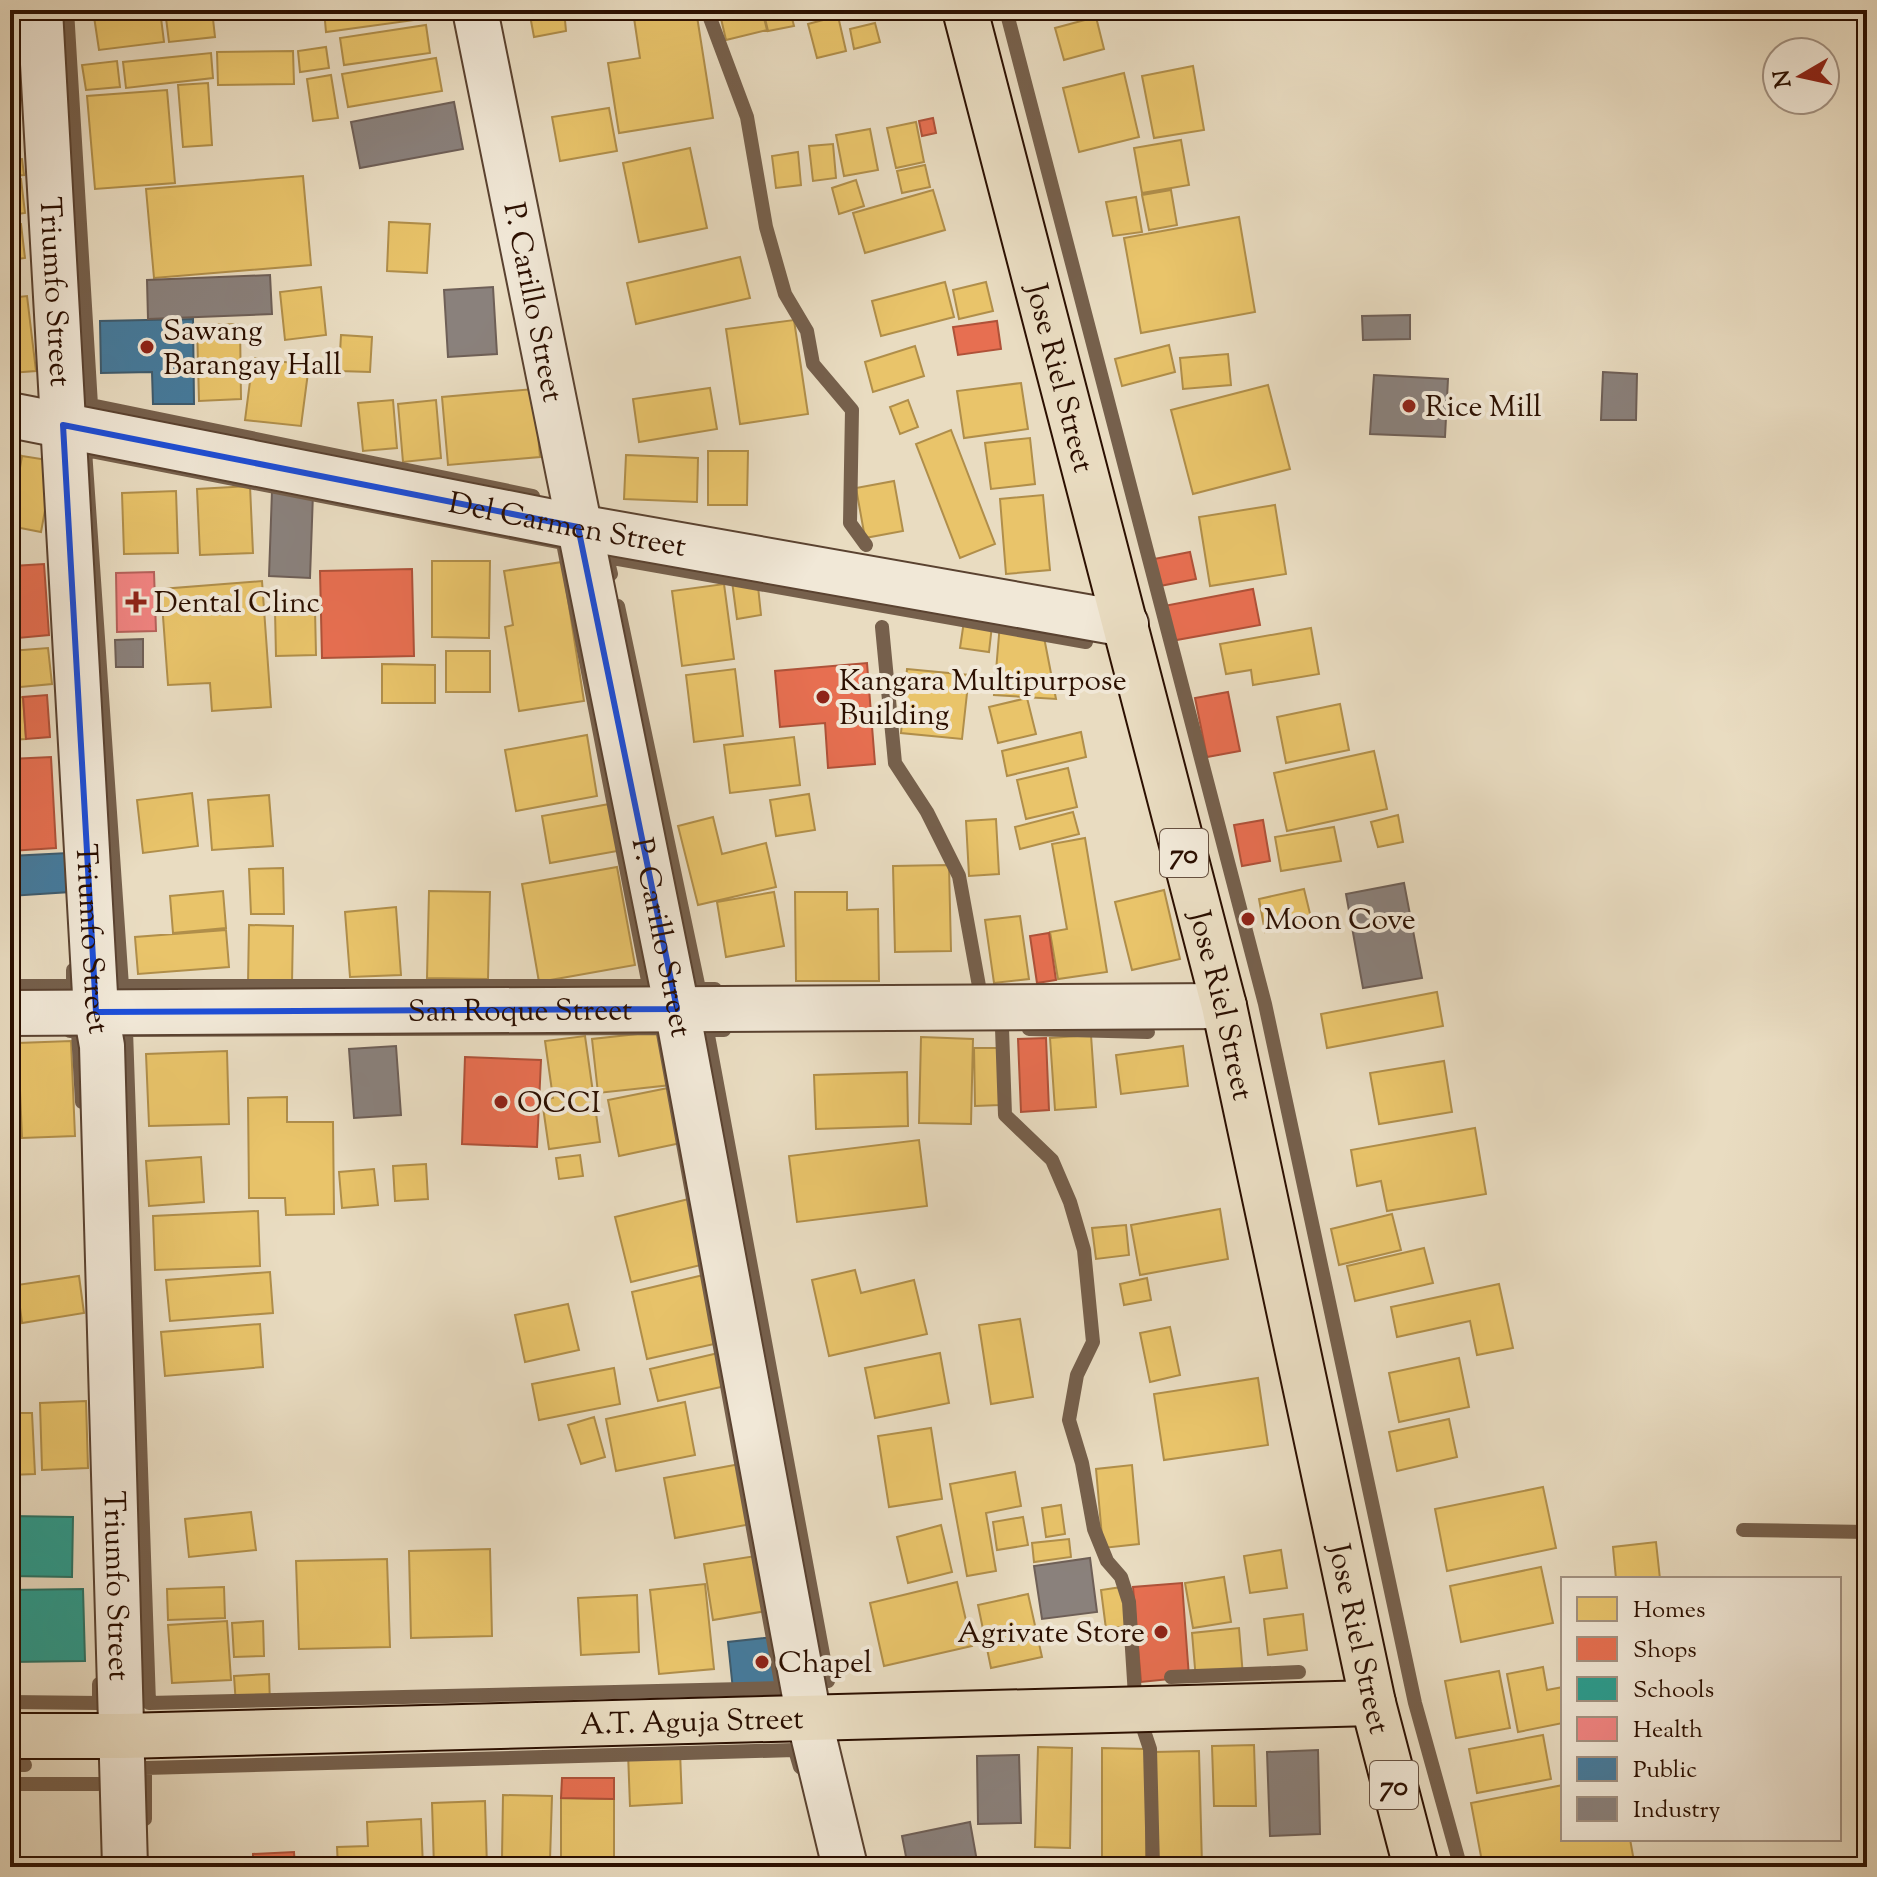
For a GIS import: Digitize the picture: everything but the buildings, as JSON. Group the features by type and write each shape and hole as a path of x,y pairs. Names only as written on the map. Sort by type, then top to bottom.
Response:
{"main road":[{"name":"Jose Riel Street","path":"965,10 1224,1006 1373,1703 1416,1867"},
{"name":"A.T. Aguja Street","path":"10,1736 123,1736 1373,1703"}],"street":[{"name":"Triumfo Street","path":"40,10 96,1012 102,1062 125,1867"},
{"name":"P. Carillo Street","path":"475,10 677,1009 809,1718 845,1867"},
{"name":"Del Carmen Street","path":"10,415 578,527 1126,624"},
{"name":"San Roque Street","path":"10,1013 1224,1006"}],"highlighted area":[{"path":"63,425 578,527 677,1009 96,1012"}],"waterway":[{"path":"67,10 91,405 533,496"},
{"path":"707,10 747,117 766,227 785,294 807,331 813,364 852,410 850,523 866,545"},
{"path":"1006,10 1265,1004 1415,1703 1460,1865"},
{"path":"85,450 563,543 649,986 122,986 85,450"},
{"path":"611,574 607,557 1086,642"},
{"path":"618,606 699,989 715,989"},
{"path":"882,627 895,763 927,812 959,876 979,986"},
{"path":"10,986 73,986 73,970"},
{"path":"662,1028 782,1688 149,1703 126,1030 662,1028"},
{"path":"1002,1028 1005,1115 1052,1160 1070,1202 1084,1250 1093,1342 1077,1375 1069,1420 1082,1463 1094,1529 1107,1561 1121,1577 1129,1602 1135,1696"},
{"path":"1029,1029 1148,1032"},
{"path":"724,1030 707,1030 828,1681"},
{"path":"70,1031 78,1031 82,1102"},
{"path":"1743,1530 1867,1532"},
{"path":"1171,1677 1299,1672"},
{"path":"10,1702 99,1703 99,1684"},
{"path":"1139,1716 1150,1749 1153,1867"},
{"path":"145,1819 145,1768 795,1750 800,1767"},
{"path":"10,1765 25,1765"},
{"path":"19,1784 98,1784"}],"place":[{"name":"Sawang Barangay Hall","path":"147,347"},
{"name":"Rice Mill","path":"1409,406"},
{"name":"Dental Clinc","path":"136,602"},
{"name":"Kangara Multipurpose Building","path":"823,697"},
{"name":"Moon Cove","path":"1248,919"},
{"name":"OCCI","path":"501,1102"},
{"name":"Agrivate Store","path":"1161,1632"},
{"name":"Chapel","path":"762,1662"}]}
